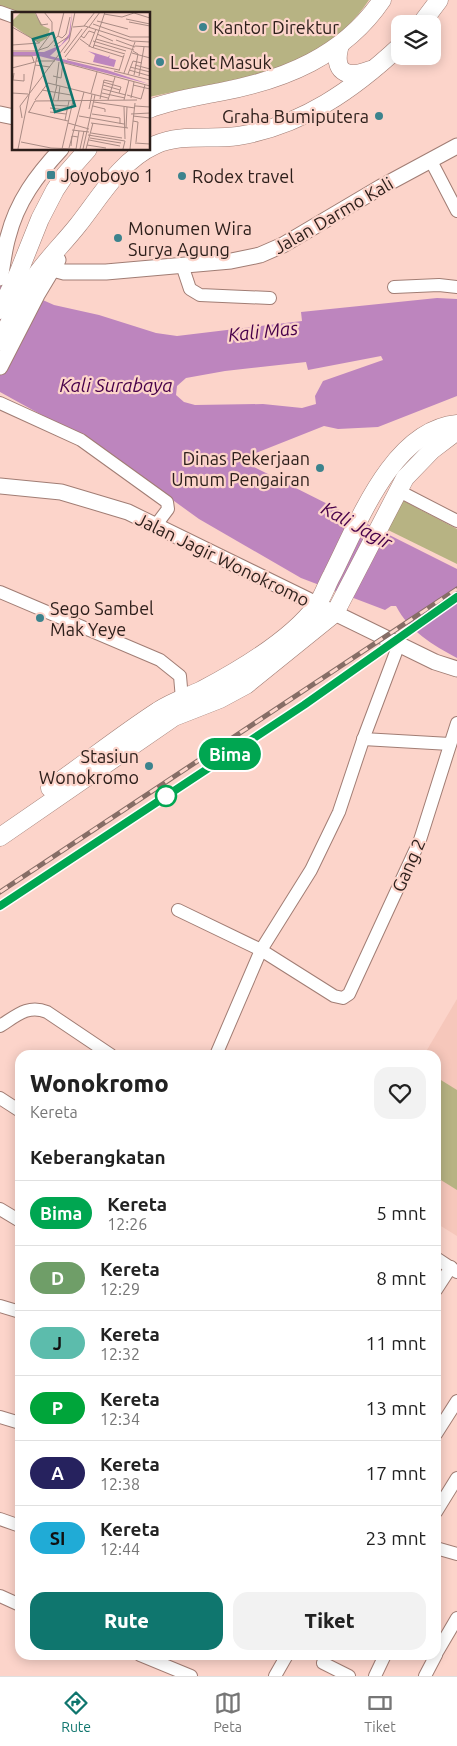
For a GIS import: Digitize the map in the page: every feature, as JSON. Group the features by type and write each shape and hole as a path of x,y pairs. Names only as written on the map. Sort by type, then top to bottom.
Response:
{"highway":[{"path":"150,109 172,101 265,81 315,62 353,34 382,0"},
{"path":"428,15 439,0"},
{"path":"340,45 336,57 337,64 341,70 354,74 373,69"},
{"path":"150,148 155,145 182,138 238,136 285,124 321,107 391,54"},
{"path":"0,310 13,275 55,190 65,175 87,150"},
{"path":"0,341 13,275 78,225 112,178 148,150"},
{"path":"0,822 159,710 237,672 296,626 316,605 362,516 391,466 405,451 438,427 457,424"},
{"path":"0,837 174,718 246,685 335,613 397,490 425,456 457,431"}],"main road":[{"name":"Jalan Darmo Kali","path":"53,268 64,272 106,272 231,261 260,255 283,245 381,187 457,146"},
{"path":"0,367 13,275 7,238 20,202 33,182 60,150"},
{"path":"13,275 53,268 78,225"},
{"name":"Jalan Jagir Wonokromo","path":"0,486 61,492 128,512 435,662 457,669"},
{"name":"Jalan Jagir Wonokromo","path":"435,662 457,680"}],"street":[{"path":"0,12 12,16"},
{"path":"431,161 457,211"},
{"path":"182,265 190,289 200,295 270,298"},
{"path":"394,287 439,285 457,287"},
{"path":"0,403 81,440 167,502 168,509 156,526"},
{"path":"397,490 457,520"},
{"path":"0,592 160,660 180,676 182,699"},
{"path":"218,1050 261,950 311,870 339,812 363,739 399,644"},
{"name":"Gang 2","path":"261,950 334,996 343,998 349,994 420,840 457,724"},
{"path":"363,739 450,744"},
{"path":"178,910 261,950"},
{"path":"0,1026 27,1009 37,1008 47,1012 104,1050"},
{"path":"0,1098 15,1108"},
{"path":"0,1209 15,1219"},
{"path":"441,1261 454,1270 441,1284"},
{"path":"0,1306 15,1310"},
{"path":"442,1414 457,1401"},
{"path":"0,1417 15,1422"},
{"path":"441,1504 457,1478"},
{"path":"0,1519 15,1524"},
{"path":"441,1549 457,1554"},
{"path":"0,1596 15,1603"},
{"path":"441,1646 457,1618"},
{"path":"152,1660 191,1676"},
{"path":"275,1676 285,1660"},
{"path":"381,1674 384,1660"},
{"path":"425,1676 433,1660"},
{"path":"323,1663 349,1676"}],"shaded area":[{"path":"0,0 369,0 348,25 325,44 299,59 241,78 150,97 150,12 12,13 0,10"},
{"path":"402,500 457,529 457,564 386,529"},
{"path":"457,999 457,1236 441,1226 441,1050 427,1050"},
{"path":"441,1080 457,1090 457,1190 441,1180"}],"water":[{"name":"Kali Surabaya","path":"0,281 54,305 99,315 156,333 177,336 302,321 301,312 437,298 457,299 457,396 378,427 338,429 324,426 251,455 248,464 457,569 457,658 422,636 401,615 396,606 391,606 385,610 301,578 199,519 98,446 0,392","holes":["381,356 383,360 323,381 315,396 316,404 302,408 263,404 195,405 184,402 176,395 177,386 186,378 225,371 306,362 308,370"]}],"railway":[{"path":"0,892 457,589"},
{"path":"0,906 304,705 457,597"}],"train":[{"name":"Bima","path":"0,906 304,705 457,597"}],"place":[{"name":"Kantor Direktur","path":"203,27"},
{"name":"Loket Masuk","path":"160,62"},
{"name":"Graha Bumiputera","path":"379,116"},
{"name":"Joyoboyo 1","path":"51,175"},
{"name":"Rodex travel","path":"182,176"},
{"name":"Monumen Wira Surya Agung","path":"118,238"},
{"name":"Dinas Pekerjaan Umum Pengairan","path":"320,468"},
{"name":"Sego Sambel Mak Yeye","path":"40,618"},
{"name":"Stasiun Wonokromo","path":"149,766"}],"water label":[{"name":"Kali Mas","path":"263,331"},
{"name":"Kali Jagir","path":"357,525"}]}
